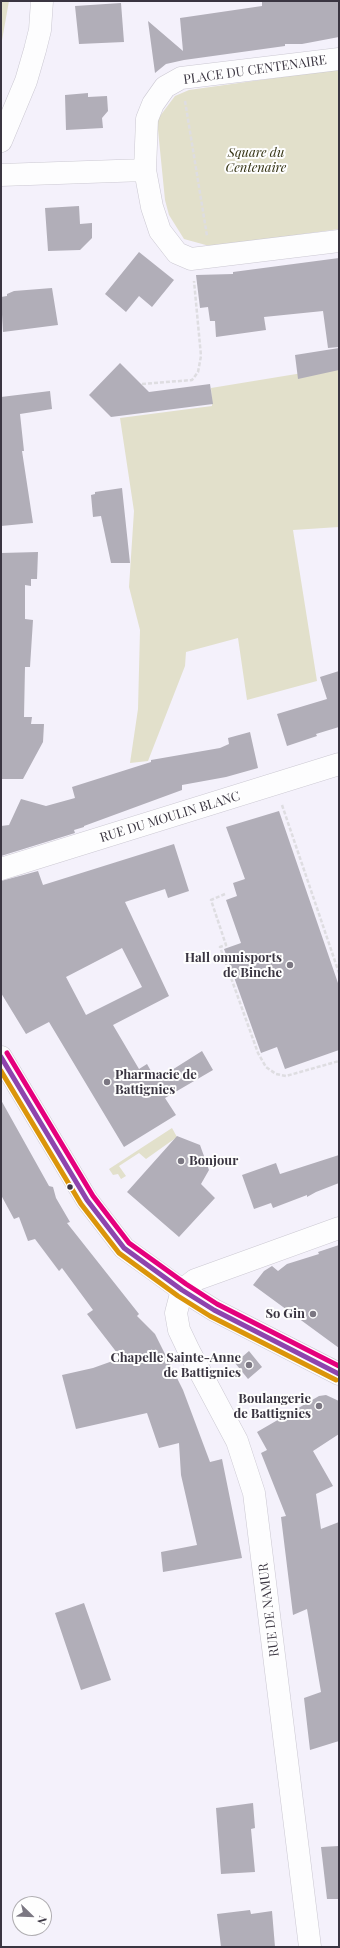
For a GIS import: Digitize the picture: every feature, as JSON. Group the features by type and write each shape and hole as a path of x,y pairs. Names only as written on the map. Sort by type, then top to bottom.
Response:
{"street":[{"path":"1,141 26,81 36,50 40,30 42,1"},
{"name":"PLACE DU CENTENAIRE","path":"201,258 177,252 160,231 152,207 145,170 147,119 165,87 181,78 339,59"},
{"path":"1,175 145,170"},
{"path":"201,258 339,241"},
{"name":"RUE DU MOULIN BLANC","path":"1,869 339,764"},
{"path":"1,1057 87,1200 124,1248 182,1290 240,1325 339,1374"},
{"path":"182,1290 195,1280 339,1228"},
{"name":"RUE DE NAMUR","path":"182,1290 176,1313 179,1330 237,1442 254,1493 310,1947"}],"path":[{"path":"142,384 192,380 198,372 201,356 201,258 181,78"},
{"path":"276,784 339,973"},
{"path":"225,894 212,900 226,945 220,947 258,1053 266,1067 276,1074 286,1076 339,1061"}],"green space":[{"path":"1,1 9,1 1,46"},
{"name":"Square du Centenaire","path":"339,69 339,229 213,247 184,239 169,215 165,200 157,120 175,96 189,90"},
{"path":"339,367 339,527 293,530 317,681 247,700 238,638 186,652 185,666 148,761 130,763 138,709 140,630 129,587 134,511 120,418 212,406 211,388"},
{"path":"172,1128 177,1137 146,1159 139,1153 119,1166 126,1176 121,1179 118,1174 113,1175 109,1169"}],"building":[{"path":"262,1 339,1 339,37 302,44 285,44 285,46 184,60 166,64 155,73 148,21 183,51 180,18 262,6"},
{"path":"121,3 124,42 79,44 75,6"},
{"path":"88,93 88,97 107,96 108,111 102,118 103,128 66,130 65,95"},
{"path":"79,206 80,224 92,223 92,238 80,250 48,251 45,208"},
{"path":"139,252 174,280 152,307 139,296 126,312 105,294"},
{"path":"339,258 339,347 328,348 323,311 264,317 266,330 216,337 215,321 210,321 208,307 200,308 196,275 233,274 233,272"},
{"path":"52,288 58,325 3,332 1,297 7,296 7,294 14,291"},
{"path":"339,348 339,370 298,379 295,355"},
{"path":"120,363 149,392 210,384 213,404 111,417 89,395"},
{"path":"50,391 52,409 20,414 24,451 22,451 33,523 1,526 1,397"},
{"path":"122,488 130,563 111,563 101,516 93,517 91,495 95,494 95,492"},
{"path":"38,552 37,579 31,579 31,586 25,585 25,619 33,620 30,667 25,667 24,717 32,717 31,724 44,724 43,742 23,779 1,779 1,553"},
{"path":"339,671 339,727 316,734 317,736 287,746 277,714 327,699 320,677"},
{"path":"250,732 258,768 226,777 182,785 182,790 74,830 75,833 1,856 1,826 9,825 21,799 46,806 75,798 72,787 151,762 151,760 220,748 229,744 228,738"},
{"name":"Hall omnisports de Binche","path":"279,811 339,986 339,1050 285,1069 277,1047 261,1053 224,949 241,943 226,900 237,896 233,883 245,879 226,827"},
{"path":"174,844 189,891 168,898 165,889 125,902 169,996 113,1025 139,1069 147,1064 156,1080 202,1051 213,1070 165,1098 176,1115 124,1147 49,1022 26,1034 1,993 1,881 38,871 43,885","holes":["122,948 142,987 86,1015 66,977"]},
{"path":"1,1100 49,1186 53,1187 56,1198 70,1222 67,1223 139,1314 137,1316 155,1334 183,1390 210,1462 222,1459 242,1558 163,1572 161,1552 197,1545 181,1475 179,1443 159,1448 147,1413 76,1429 62,1375 93,1368 121,1358 87,1314 93,1310 62,1268 59,1271 35,1239 28,1241 19,1217 14,1219 1,1195"},
{"path":"177,1136 200,1145 209,1170 201,1184 215,1198 179,1237 127,1192"},
{"path":"339,1155 339,1183 307,1197 307,1195 273,1208 271,1203 254,1209 242,1175 276,1163 280,1174"},
{"path":"339,1245 339,1348 253,1285 264,1271 272,1266 278,1271 287,1264 319,1254 318,1252"},
{"name":"Chapelle Sainte-Anne de Battignies","path":"249,1351 262,1367 248,1379 235,1363"},
{"path":"326,1395 339,1401 339,1434 313,1451 333,1486 316,1494 321,1529 339,1522 339,1741 310,1750 304,1698 321,1692 307,1609 293,1615 281,1517 286,1516 261,1453 267,1450 257,1432 319,1396"},
{"path":"84,1603 111,1680 81,1690 55,1613"},
{"path":"253,1803 255,1828 251,1829 255,1872 221,1874 216,1808"},
{"path":"339,1846 339,1899 327,1899 321,1847"},
{"path":"250,1910 251,1914 272,1911 275,1947 221,1947 217,1914"}],"transit line":[{"path":"7,1053 93,1196 129,1243 186,1284 217,1304 339,1366"},
{"path":"1,1057 87,1200 124,1248 182,1290 214,1310 339,1374"},
{"path":"1,1071 81,1204 119,1253 178,1296 210,1316 336,1380"}],"place":[{"name":"Hall omnisports de Binche","path":"290,965"},
{"name":"Pharmacie de Battignies","path":"107,1082"},
{"name":"Bonjour","path":"181,1161"},
{"name":"So Gin","path":"313,1314"},
{"name":"Chapelle Sainte-Anne de Battignies","path":"249,1365"},
{"name":"Boulangerie de Battignies","path":"319,1406"}]}
